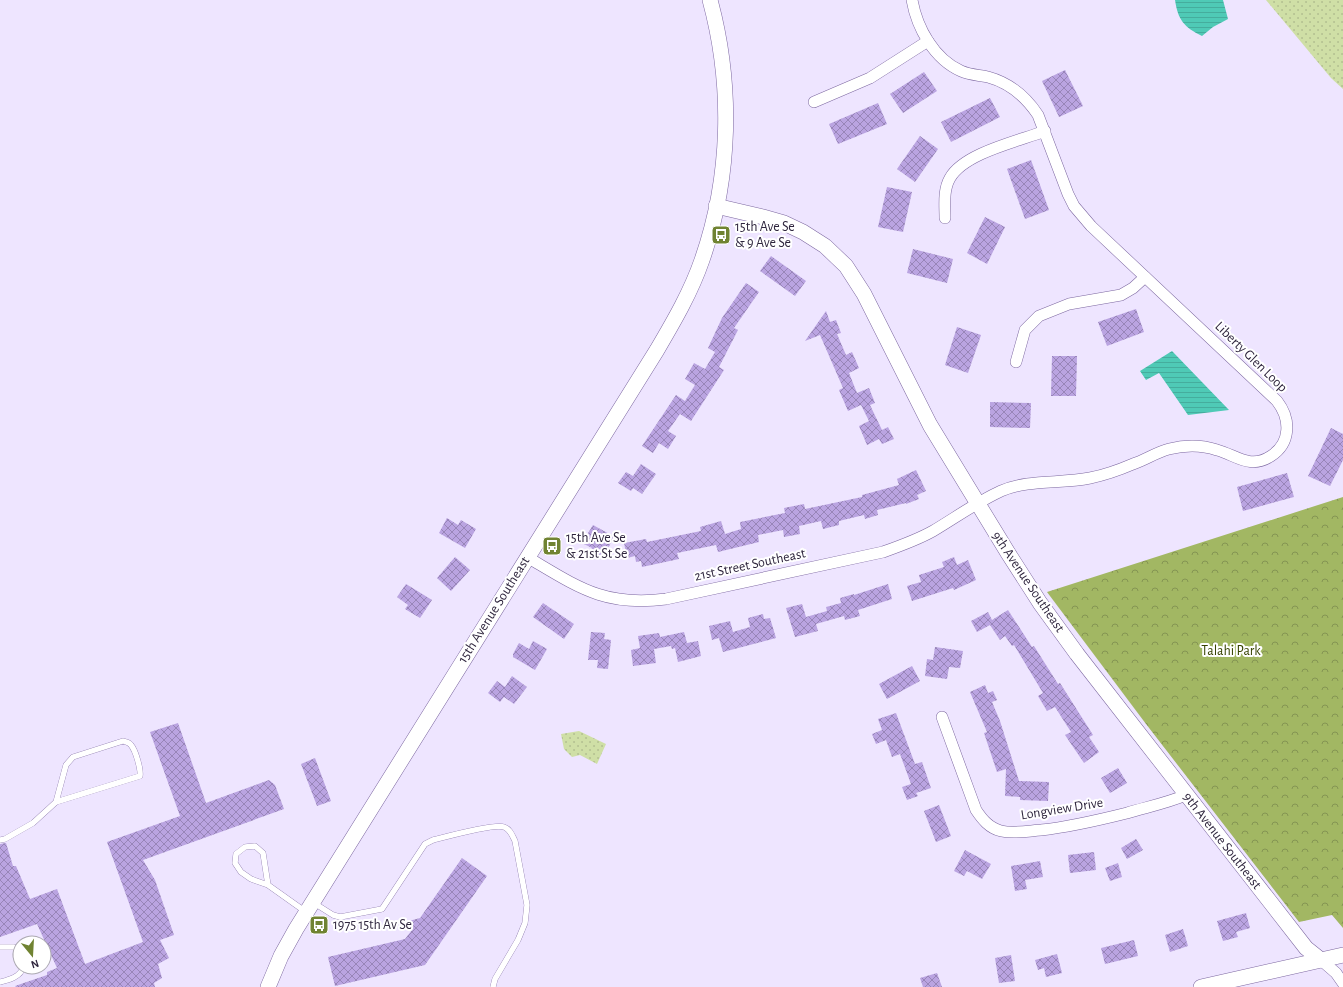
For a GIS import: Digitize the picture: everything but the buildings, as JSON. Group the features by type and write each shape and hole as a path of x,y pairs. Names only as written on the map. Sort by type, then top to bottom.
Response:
{"street":[{"name":"15th Avenue Southeast","path":"268,987 281,956 309,907 675,319 693,283 709,238 722,171 726,134 726,100 722,59 716,21 710,0"},
{"name":"Liberty Glen Loop","path":"912,0 918,22 928,41 938,55 950,65 961,71 973,75 988,77 1012,87 1023,95 1038,115 1068,194 1074,206 1083,218 1277,401 1287,418 1286,435 1282,445 1270,457 1260,460 1251,462 1244,461 1236,459 1227,453 1206,447 1194,446 1168,449 1106,474 1074,480 1030,483 1017,486 1001,491 978,504"},
{"path":"814,102 865,80 928,41"},
{"path":"945,218 946,186 950,178 957,170 982,153 993,148 1045,131"},
{"name":"9th Avenue Southeast","path":"716,206 763,216 784,223 803,232 825,246 846,266 864,294 930,425 1040,603 1077,654 1306,948 1336,973 1343,983"},
{"path":"1016,362 1024,330 1039,316 1069,304 1121,295 1133,288 1145,277"},
{"name":"21st Street Southeast","path":"527,557 575,585 592,593 608,598 646,602 883,552 932,531 978,504"},
{"name":"Longview Drive","path":"942,717 976,810 990,826 1000,831 1028,831 1063,828 1169,802 1186,795"},
{"path":"1201,987 1343,955"}],"lane":[{"path":"0,840 5,839 33,823 56,802 140,776 141,771 132,746 128,742 123,741 73,757 66,765 56,802"},
{"path":"268,885 263,852 255,846 245,847 236,854 235,863 241,872 251,879 268,885 309,907 340,918 382,909 425,844 433,840 493,826 504,826 511,832 515,841 528,905 525,923 518,940 495,980 493,987"},
{"path":"0,948 12,948"},
{"path":"0,982 13,978 17,975"}],"shaded area":[{"path":"1175,0 1223,0 1228,19 1213,27 1202,36 1186,26 1180,18"},
{"path":"1266,0 1343,0 1343,89 1331,78"},
{"path":"1172,351 1229,410 1188,415 1159,373 1146,380 1140,371"},
{"path":"579,731 606,744 597,764 580,755 572,757 564,749 561,734"}],"green space":[{"name":"Talahi Park","path":"1343,497 1343,928 1332,915 1299,922 1146,724 1047,592"}],"place":[{"name":"15th Ave Se & 9 Ave Se","path":"721,235"},
{"name":"15th Ave Se & 21st St Se","path":"552,546"},
{"name":"1975 15th Av Se","path":"319,925"}]}
